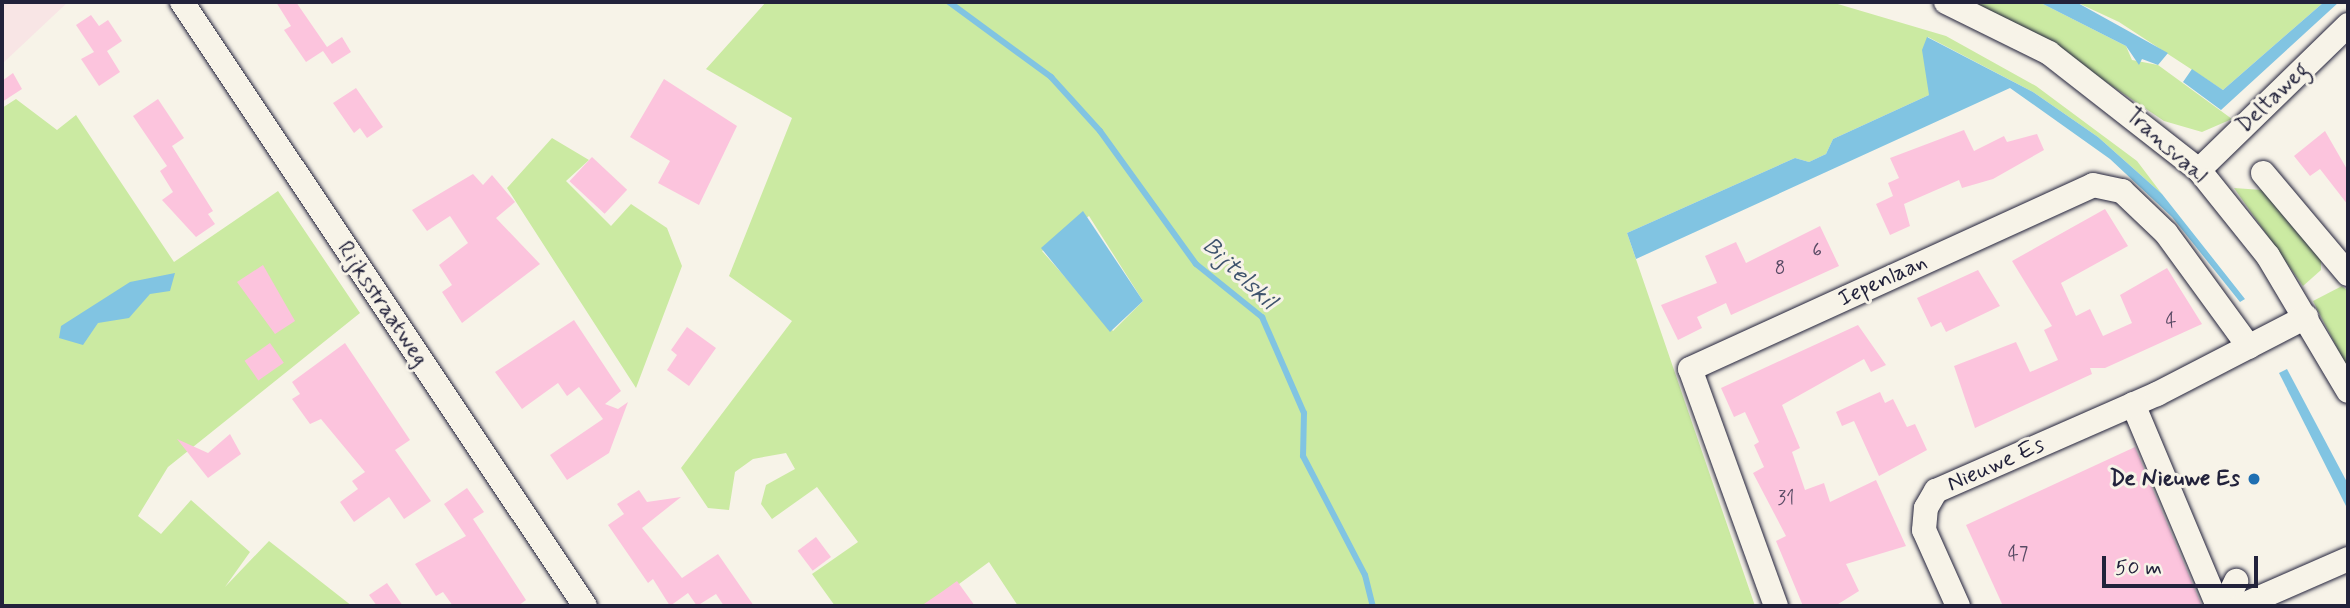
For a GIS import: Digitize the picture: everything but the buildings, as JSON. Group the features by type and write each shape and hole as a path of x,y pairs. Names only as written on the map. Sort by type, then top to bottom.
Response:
{"street":[{"name":"Rijksstraatweg","path":"182,2 584,606"},
{"name":"Transvaal","path":"1946,2 2049,53 2199,170 2269,256 2348,391"},
{"name":"Deltaweg","path":"2199,170 2348,25"},
{"path":"2263,173 2348,274"},
{"name":"Iepenlaan","path":"1776,606 1690,369 2093,185 2122,191 2166,233 2249,347"},
{"name":"Nieuwe Es","path":"1958,606 1924,530 1936,491 2133,404 2306,317"},
{"path":"2133,404 2218,606"},
{"path":"2241,606 2348,559"},
{"path":"2224,606 2236,581"}],"shaded area":[{"path":"2,2 68,2 2,64"}],"green space":[{"path":"766,2 1831,2 1946,36 2036,86 2137,161 2162,194 2098,137 2033,92 1928,37 1929,95 1833,139 1826,154 1809,162 1795,158 1627,233 1755,606 1018,606 989,562 929,606 835,606 812,574 858,542 817,487 772,519 761,504 766,485 795,469 786,453 753,459 735,472 729,510 708,508 681,468 792,321 729,276 792,118 706,69","holes":["1089,216 1143,301 1113,331 1042,251"]},
{"path":"1968,2 2041,3 2126,46 2132,60 2158,65 2232,119 2202,132 2164,121 2035,34"},
{"path":"2076,2 2324,2 2223,90 2119,22"},
{"path":"16,99 57,130 76,115 174,262 278,191 360,313 168,467 138,516 161,534 191,500 250,552 225,587 269,541 352,606 2,606 2,108"},
{"path":"552,138 589,160 566,181 611,226 631,204 667,228 682,266 636,388 507,188"},
{"path":"2234,188 2262,190 2321,257 2321,270 2303,286"},
{"path":"2342,286 2348,291 2348,369 2313,301"}],"water":[{"path":"2039,2 2076,2 2168,53 2158,65 2142,59 2139,65 2126,46"},
{"path":"2324,2 2339,2 2221,110 2183,82 2192,69 2223,90"},
{"path":"1927,37 2033,92 2098,137 2162,194 2245,299 2240,302 2172,217 2110,159 2010,88 1636,259 1627,233 1795,158 1809,162 1826,154 1833,139 1929,95 1922,50"},
{"path":"1083,211 1143,301 1110,332 1041,248"},
{"path":"175,273 170,291 150,294 129,318 98,323 83,345 59,338 61,326 130,282"},
{"path":"2287,369 2348,484 2348,510 2279,373"}],"waterway":[{"name":"Bijtelskil","path":"949,2 1051,77 1100,131 1196,264 1262,317 1304,413 1303,456 1365,575 1373,606"}],"place":[{"name":"De Nieuwe Es","path":"2254,479"}]}
